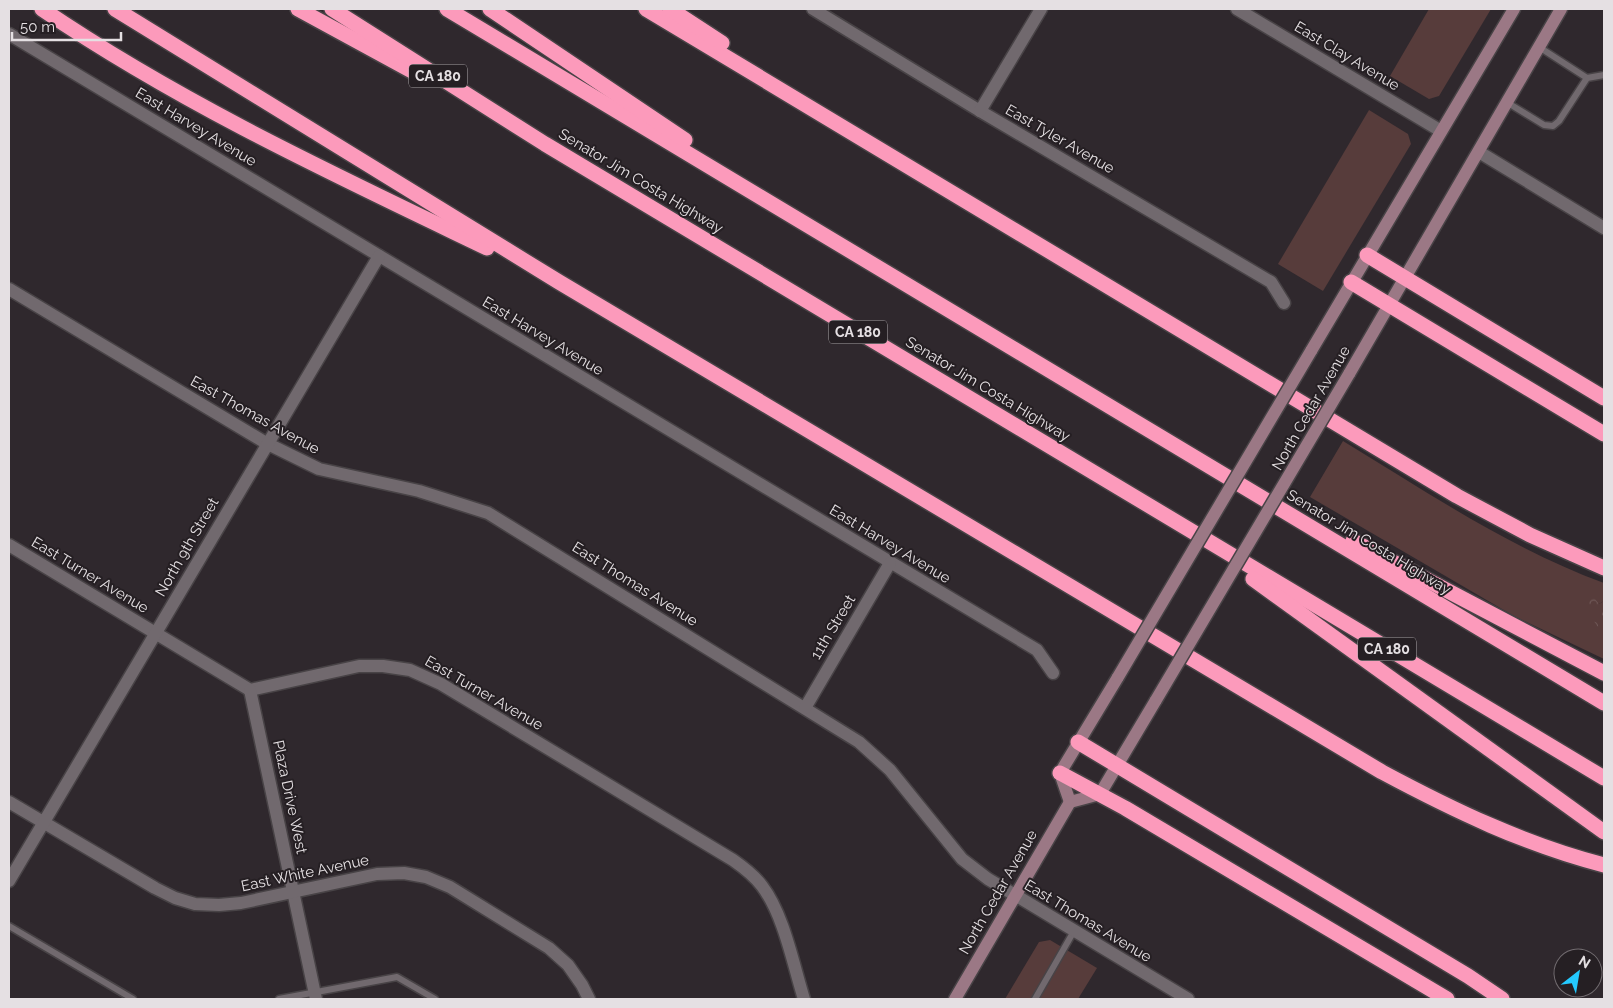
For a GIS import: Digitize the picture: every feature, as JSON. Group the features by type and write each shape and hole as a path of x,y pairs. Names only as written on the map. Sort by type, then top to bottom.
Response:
{"highway":[{"path":"42,9 141,72 235,124 342,179 559,282"},
{"path":"115,9 559,282 1373,767 1472,818 1530,842 1604,865"},
{"path":"298,9 545,144"},
{"name":"Senator Jim Costa Highway","path":"332,9 545,144 1604,778"},
{"name":"Senator Jim Costa Highway","path":"447,9 1604,703"},
{"path":"490,9 831,238"},
{"path":"646,9 1457,496 1530,535 1604,568"},
{"path":"670,9 883,152"},
{"path":"1367,255 1604,398"},
{"path":"1351,282 1604,434"},
{"path":"1208,465 1604,673"},
{"path":"1170,519 1604,832"},
{"path":"1078,742 1468,976 1502,999"},
{"path":"1060,773 1100,794 1447,999"}],"main road":[{"name":"North Cedar Avenue","path":"1060,773 1514,9"},
{"name":"North Cedar Avenue","path":"1100,794 1350,374 1561,9"},
{"path":"1060,773 1070,802 1100,794"},
{"name":"North Cedar Avenue","path":"955,999 1070,802"}],"street":[{"name":"East Tyler Avenue","path":"813,9 980,111 1271,282 1284,303"},
{"path":"980,111 1041,9"},
{"name":"East Clay Avenue","path":"1237,9 1441,131"},
{"name":"East Harvey Avenue","path":"9,34 1037,650 1053,673"},
{"path":"1480,152 1604,228"},
{"name":"North 9th Street","path":"9,881 266,443 379,256"},
{"name":"East Thomas Avenue","path":"9,290 266,443 319,469 419,491 488,512 859,742 890,770 962,859 988,879 1188,999"},
{"name":"East Turner Avenue","path":"9,545 250,690 358,666 384,666 410,670 441,684 747,870 762,886 774,905 804,999"},
{"name":"11th Street","path":"804,708 890,563"},
{"name":"Plaza Drive West","path":"250,690 315,996"},
{"name":"East White Avenue","path":"9,802 155,888 195,904 240,903 377,874 404,874 426,877 450,887 548,948 568,965 589,999"}],"lane":[{"path":"1539,47 1587,78 1604,75"},
{"path":"1508,103 1544,125 1553,126 1559,121 1587,78"},
{"path":"9,926 133,999"},
{"path":"1035,999 1074,931"},
{"path":"279,999 315,996 397,977 435,999"}],"green space":[{"path":"1429,9 1491,9 1439,96 1429,99 1390,76"},
{"path":"1369,110 1408,134 1411,144 1323,291 1278,264"},
{"path":"1343,441 1503,537 1536,554 1604,583 1604,601 1599,604 1604,630 1604,659 1514,616 1310,497"},
{"path":"1592,595 1599,604 1604,601 1604,631 1599,629 1585,607 1586,597"},
{"path":"1050,940 1097,968 1078,999 1005,999 1039,942"}]}
